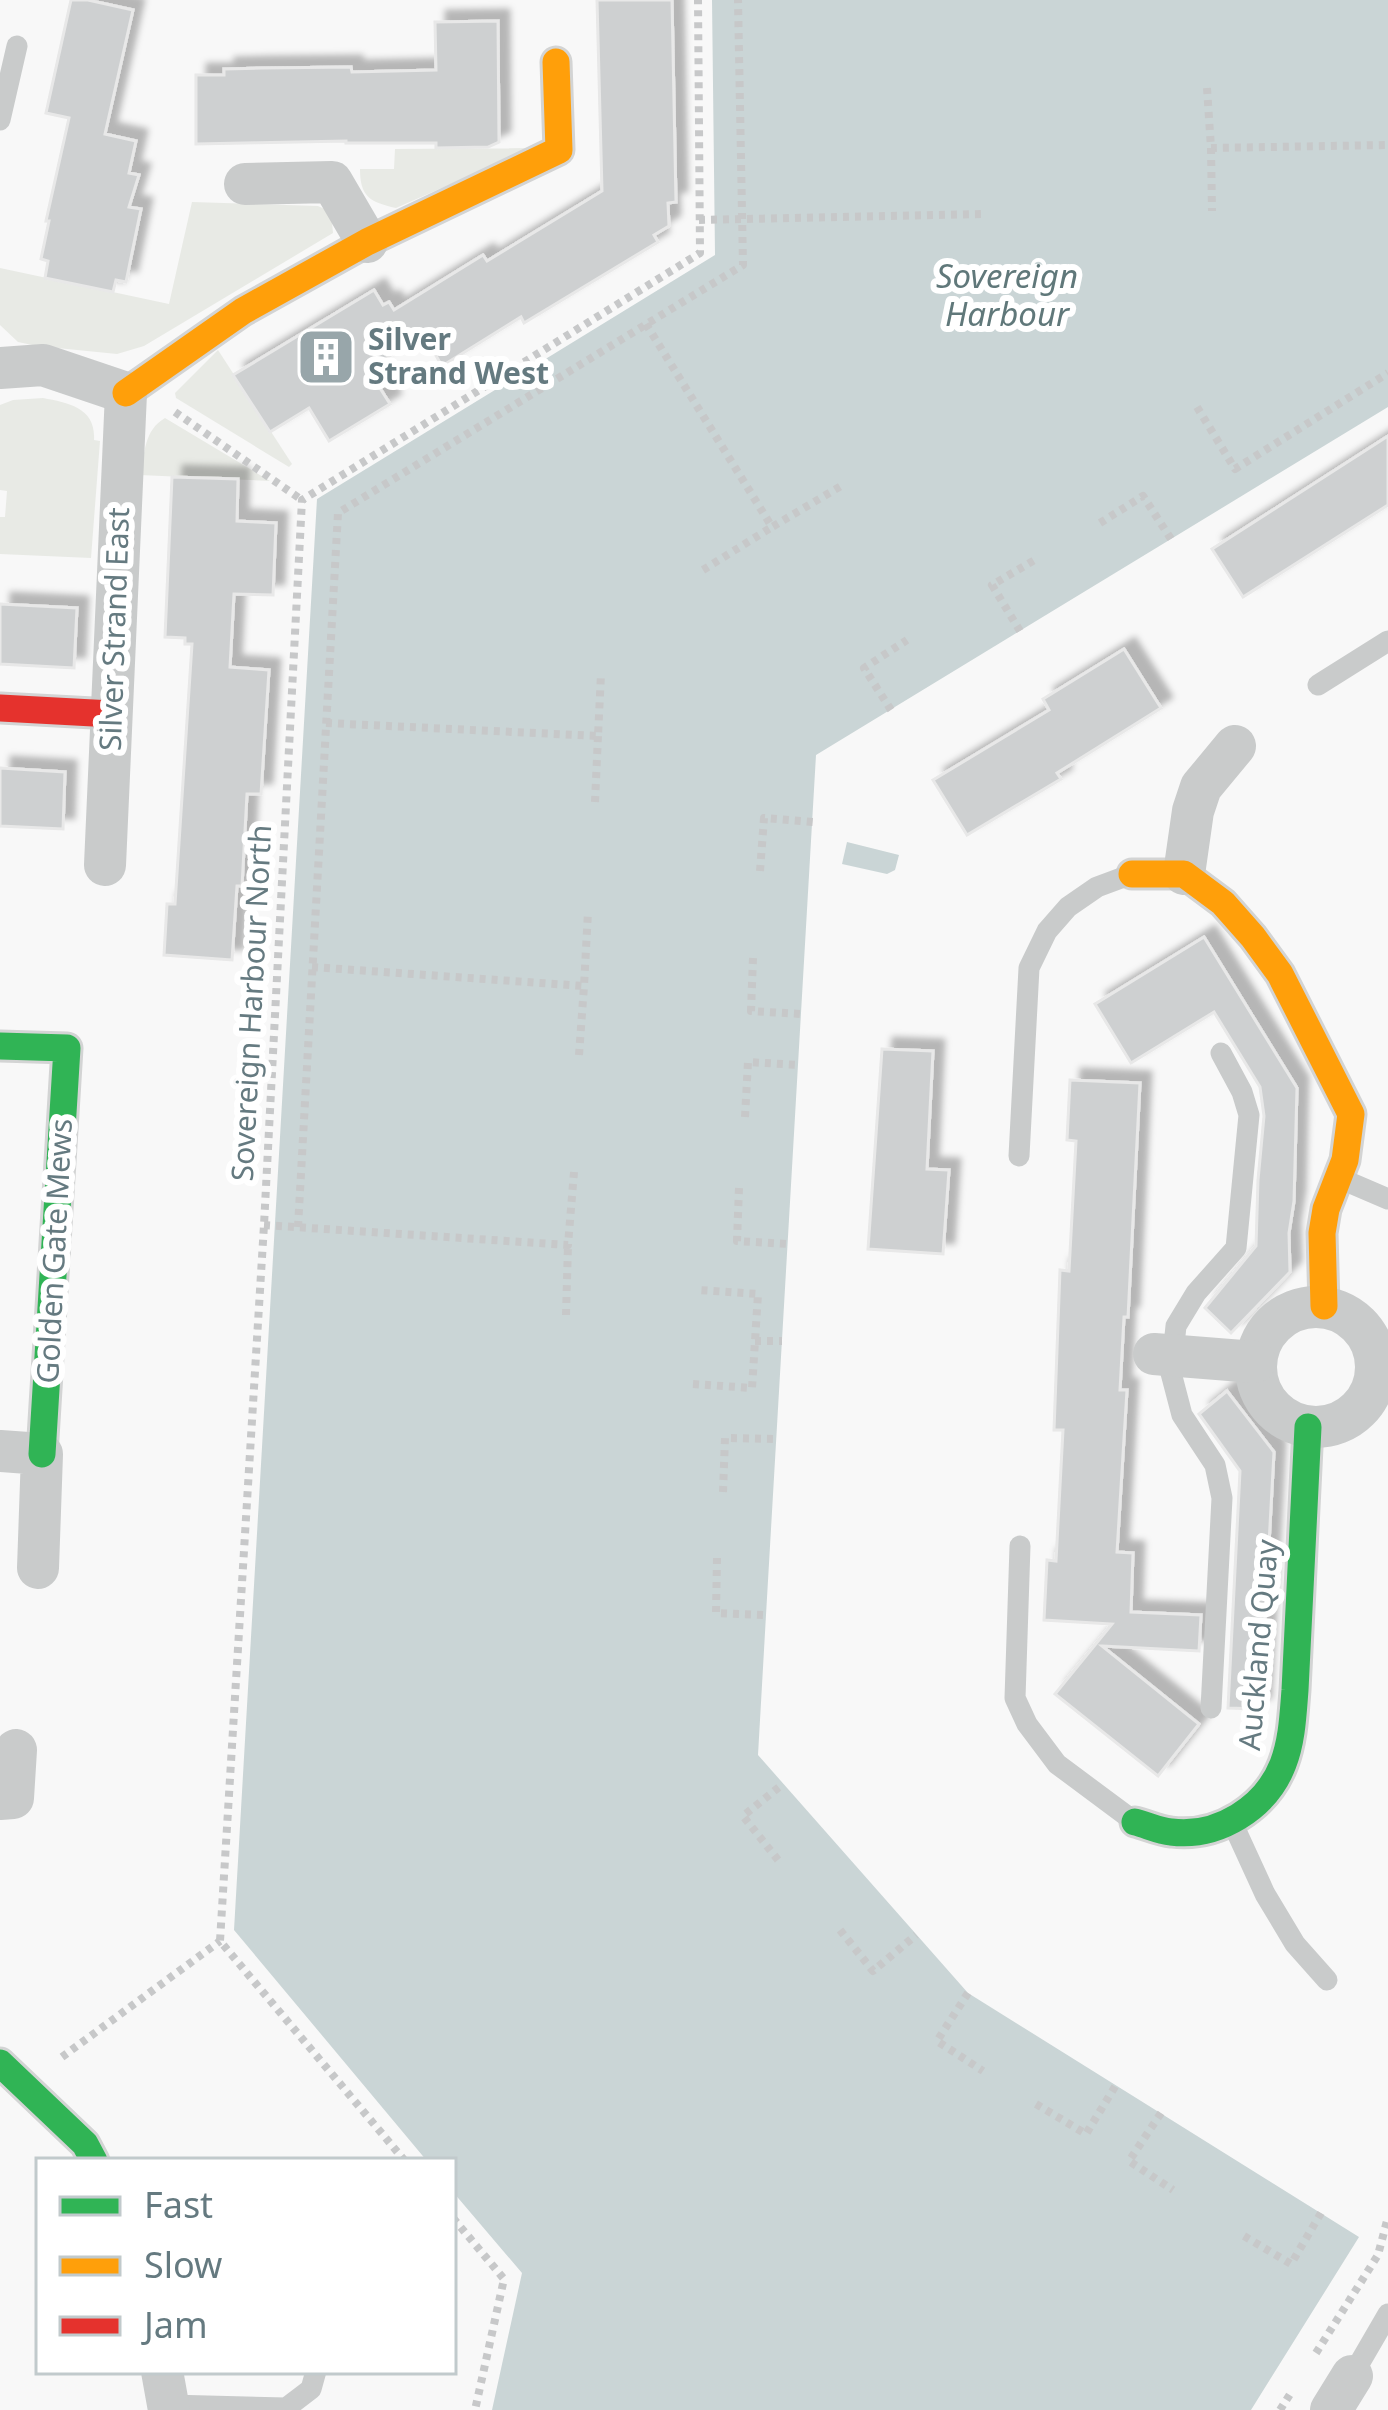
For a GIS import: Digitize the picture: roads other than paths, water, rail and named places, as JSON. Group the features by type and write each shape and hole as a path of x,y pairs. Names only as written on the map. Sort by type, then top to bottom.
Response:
{"street":[{"path":"0,368 43,365 125,393 243,311 367,242 559,150 556,62"},
{"path":"245,184 332,182 367,242"},
{"name":"Silver Strand East","path":"105,866 125,393"},
{"path":"0,708 112,715"},
{"path":"1184,874 1201,787 1234,746"},
{"path":"1132,874 1184,874 1222,903 1280,974 1351,1114 1350,1136 1322,1233 1324,1306"},
{"name":"Golden Gate Mews","path":"0,1046 67,1048 38,1568"},
{"path":"1324,1306 1344,1313 1363,1328 1382,1372 1356,1412 1338,1423 1309,1427 1288,1421 1269,1405 1258,1387 1256,1362 1261,1342 1276,1322 1294,1310 1324,1306"},
{"path":"1163,1354 1256,1362"},
{"name":"Auckland Quay","path":"1232,1821 1266,1794 1282,1767 1289,1737 1309,1427"},
{"path":"0,1450 43,1454"},
{"path":"0,1799 13,1798 16,1750"},
{"path":"1135,1822 1172,1832 1207,1830 1232,1821"},
{"path":"0,2063 85,2144 92,2158"}],"lane":[{"path":"0,120 17,46"},
{"path":"1318,685 1388,641"},
{"path":"1019,1156 1029,968 1047,931 1068,907 1097,887 1132,874"},
{"path":"1211,1708 1220,1481 1182,1415 1163,1354 1196,1292 1236,1248 1249,1115 1221,1053"},
{"path":"1338,1178 1388,1199"},
{"path":"1020,1546 1015,1698 1027,1724 1057,1764 1135,1822"},
{"path":"1232,1821 1285,1928 1327,1980"},
{"path":"1342,2393 1388,2314"},
{"path":"166,2395 286,2408 311,2389 315,2374"}],"water":[{"name":"Sovereign Harbour","path":"712,0 1388,0 1388,407 816,755 758,1755 968,1993 1359,2237 1251,2410 492,2410 522,2273 456,2196 456,2158 424,2158 234,1930 317,499 715,255"},
{"path":"847,842 899,855 895,870 887,874 842,864"}],"place":[{"name":"Silver Strand West","path":"326,357"}]}
